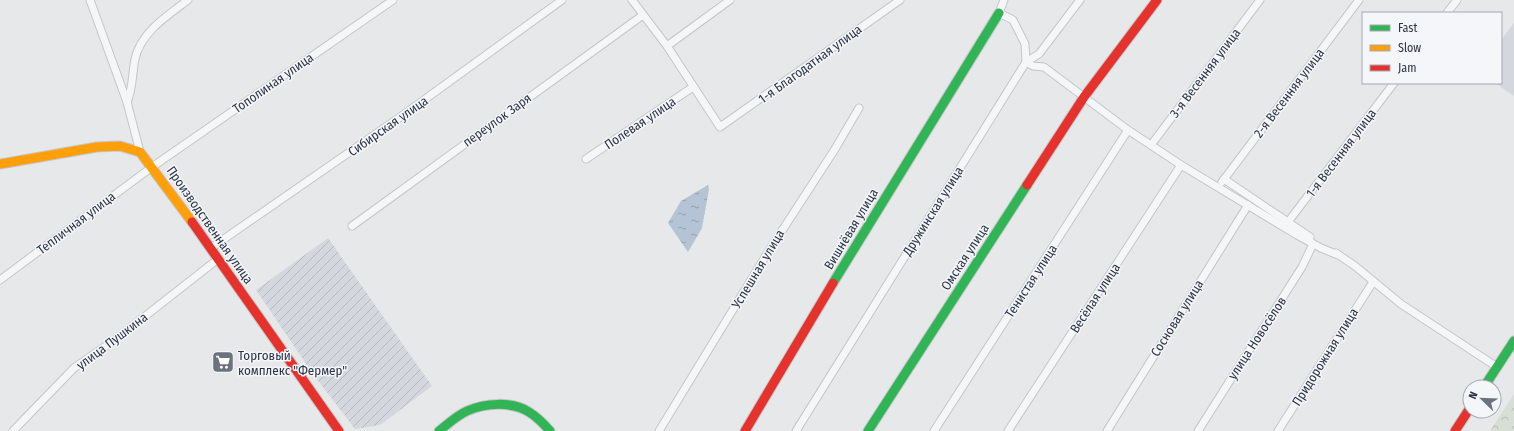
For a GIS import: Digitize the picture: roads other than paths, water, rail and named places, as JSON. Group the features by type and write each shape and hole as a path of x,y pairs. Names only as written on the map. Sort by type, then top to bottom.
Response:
{"street":[{"path":"90,0 127,102 140,152"},
{"path":"127,102 131,94 135,58 143,40 155,25 188,0"},
{"name":"Тополиная улица","path":"152,167 393,0"},
{"name":"Сибирская улица","path":"211,248 406,113 562,0"},
{"path":"632,0 667,46 693,87"},
{"path":"667,46 730,0"},
{"name":"1-я Благодатная улица","path":"693,87 720,127 900,0"},
{"path":"1004,0 999,13 1013,20 1025,44 1026,62 1034,66 1044,67 1128,130 1248,206 1313,244 1338,255"},
{"name":"Дружинская улица","path":"796,431 1026,62 1039,54 1080,0"},
{"name":"Омская улица","path":"868,431 1084,97 1158,0"},
{"name":"3-я Весенняя улица","path":"1151,145 1260,0"},
{"name":"2-я Весенняя улица","path":"1218,187 1359,0"},
{"path":"1448,12 1456,0"},
{"name":"Вишнёвая улица","path":"745,431 832,285 999,13"},
{"name":"переулок Заря","path":"352,226 643,15"},
{"name":"1-я Весенняя улица","path":"1288,222 1393,84"},
{"name":"Полевая улица","path":"586,159 693,87"},
{"name":"Успешная улица","path":"659,431 768,251 835,149 859,108"},
{"name":"Тенистая улица","path":"934,431 1128,130"},
{"path":"0,164 97,147 120,146 140,152"},
{"name":"Производственная улица","path":"140,152 211,248 339,431"},
{"name":"Весёлая улица","path":"1008,431 1182,165"},
{"name":"Тепличная улица","path":"0,280 152,167"},
{"path":"1224,179 1307,236 1355,266 1401,304 1497,367"},
{"name":"Сосновая улица","path":"1106,431 1248,206"},
{"path":"1307,236 1313,244"},
{"name":"улица Новосёлов","path":"1198,431 1288,291 1302,268 1313,244"},
{"name":"улица Пушкина","path":"13,431 74,368 116,339 218,259"},
{"name":"Придорожная улица","path":"1278,431 1373,282"},
{"path":"1489,379 1514,341"},
{"path":"439,431 466,412 478,406 492,404 512,406 527,411 550,431"},
{"path":"1455,431 1463,419"}],"water":[{"path":"708,185 709,189 702,228 688,252 668,223 681,201"}],"place":[{"name":"Торговый комплекс \"Фермер\"","path":"223,362"}]}
